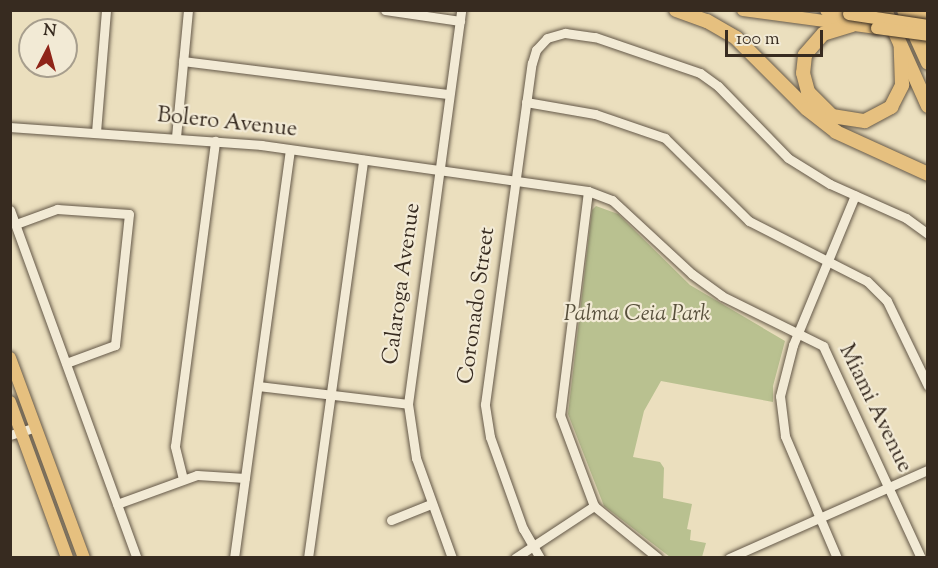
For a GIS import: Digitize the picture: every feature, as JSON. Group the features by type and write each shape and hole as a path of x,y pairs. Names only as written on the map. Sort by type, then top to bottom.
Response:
{"highway":[{"path":"676,10 707,21 736,38 807,109 836,132 927,174"},
{"path":"885,10 927,106"},
{"path":"904,10 927,63"},
{"path":"918,10 927,33"},
{"path":"847,16 823,34 805,55 803,73 808,92 832,116 865,121 891,107 902,85 901,47"}],"main road":[{"path":"743,10 847,16 927,26"},
{"path":"826,10 878,28 927,33"},
{"path":"10,358 84,558"},
{"path":"10,402 16,433 67,558"}],"street":[{"path":"96,132 106,10"},
{"path":"176,137 188,10"},
{"path":"385,10 460,21"},
{"name":"Calaroga Avenue","path":"452,558 412,443 408,404 461,10"},
{"name":"Coronado Street","path":"540,558 532,546 490,437 485,404 526,102 536,50 556,35 580,34 675,62 718,86 789,158 855,195"},
{"path":"183,62 449,94"},
{"path":"526,102 595,114 665,138 749,221 827,263 867,281 879,290 927,386"},
{"name":"Bolero Avenue","path":"10,127 176,137 439,170"},
{"path":"183,479 175,446 215,141"},
{"path":"234,558 290,150"},
{"path":"308,558 363,160"},
{"name":"Miami Avenue","path":"439,170 588,191 624,208 665,250 722,296 827,351 921,558"},
{"path":"588,191 559,404 594,506 658,558"},
{"path":"837,558 785,436 781,416 782,382 798,334 855,195 895,211 927,234"},
{"path":"16,224 57,209 129,213 115,345 66,363"},
{"path":"10,210 137,558"},
{"path":"258,386 330,397 408,404"},
{"path":"16,433 36,427"},
{"path":"729,558 927,470"},
{"path":"117,504 183,479 209,473 245,478"},
{"path":"391,520 432,504"},
{"path":"515,558 594,506"},
{"path":"753,547 757,558"}],"green space":[{"name":"Palma Ceia Park","path":"596,206 618,214 690,285 785,341 773,386 773,402 661,381 644,411 633,457 660,462 664,468 663,498 692,504 687,529 691,530 690,540 706,543 702,557 670,557 604,506 568,414 592,210"}]}
